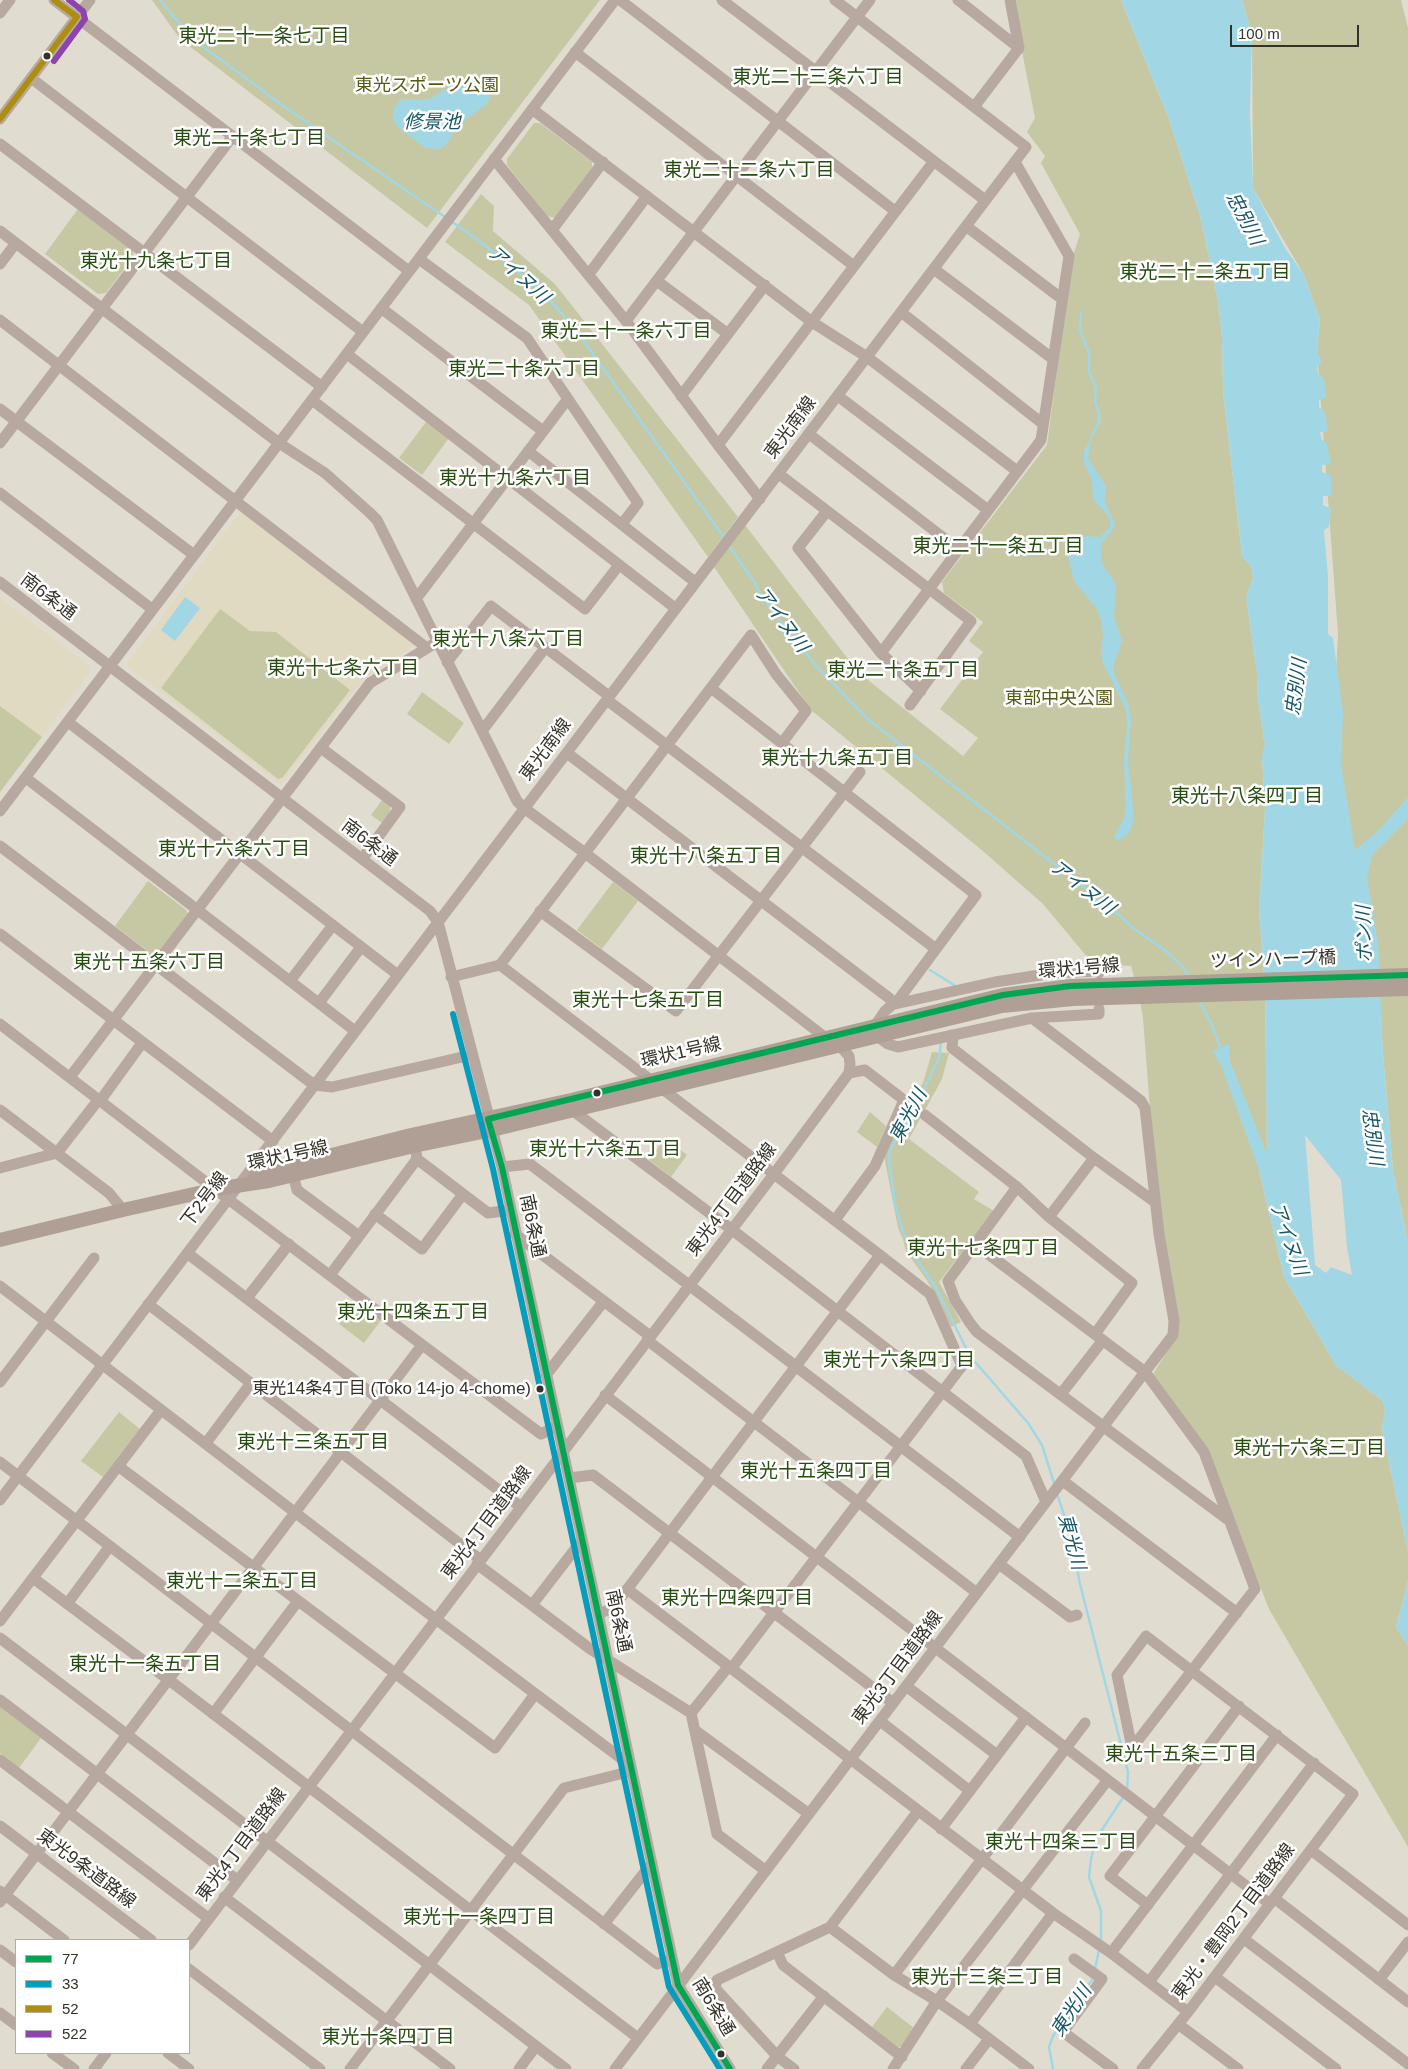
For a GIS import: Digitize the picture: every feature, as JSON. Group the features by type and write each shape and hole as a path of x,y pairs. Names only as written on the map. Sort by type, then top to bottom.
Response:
{"main road":[{"name":"ツインハープ橋","path":"1138,990 1408,975"},
{"name":"環状1号線","path":"0,1240 123,1210 293,1175 414,1147 490,1124 571,1105 663,1089 839,1045 875,1032 1003,995 1070,986 1138,990"},
{"name":"ツインハープ橋","path":"1138,990 1408,989"},
{"name":"環状1号線","path":"571,1105 652,1080 826,1038 875,1032"},
{"name":"環状1号線","path":"238,1186 272,1170 414,1147"}],"street":[{"path":"0,13 10,0"},
{"path":"54,0 409,271"},
{"path":"0,119 90,0"},
{"path":"0,811 615,0"},
{"path":"620,0 895,211"},
{"path":"722,0 985,200"},
{"name":"東光南線","path":"438,922 1026,147 834,0"},
{"path":"626,321 870,0"},
{"path":"958,0 1019,48"},
{"path":"974,107 1019,48 1010,0"},
{"path":"575,52 854,266"},
{"path":"31,78 363,332"},
{"path":"532,108 812,322 867,357 1017,471"},
{"path":"0,443 233,136"},
{"path":"0,144 322,387"},
{"path":"494,159 626,321 718,446 760,499"},
{"path":"718,446 934,161"},
{"path":"552,230 603,162"},
{"path":"881,653 1041,440 1068,256 1015,162"},
{"path":"589,274 647,196"},
{"path":"966,226 1062,300"},
{"path":"0,231 279,443 325,473 378,520 416,599 432,645"},
{"path":"0,264 16,243"},
{"path":"419,258 527,338 567,400 638,502 622,524"},
{"path":"934,269 1053,359"},
{"path":"657,281 728,334"},
{"path":"681,396 765,285"},
{"path":"382,308 543,431"},
{"path":"901,312 1043,424"},
{"path":"0,320 236,500 432,645 447,662 517,801 524,808 826,1038 839,1045 849,1056 849,1073 865,1070 904,1100 875,1166 835,1220"},
{"path":"347,354 675,608"},
{"path":"838,396 988,510"},
{"path":"312,400 585,608 619,565"},
{"path":"416,599 567,400"},
{"path":"0,409 194,555"},
{"path":"808,434 958,549"},
{"path":"528,451 695,582"},
{"path":"779,474 971,621 910,705"},
{"path":"0,493 152,609"},
{"path":"827,511 798,548 881,653 921,691"},
{"name":"南6条通","path":"0,582 430,911 438,922 471,1055 502,1167 678,1984 730,2069"},
{"path":"447,662 491,606 667,745 936,949"},
{"path":"452,977 500,965 751,635 776,674 806,711 782,743"},
{"path":"70,1078 370,683 432,645"},
{"path":"482,731 545,648"},
{"path":"710,688 976,895 895,1004 885,1011 875,1032 888,1044 898,1047 1032,1018 1099,1012"},
{"path":"68,722 398,975"},
{"path":"321,748 400,807 362,859"},
{"path":"566,753 895,1004"},
{"path":"540,911 676,1010 860,772"},
{"path":"26,778 355,1031"},
{"path":"0,846 314,1085 332,1087 471,1055"},
{"name":"下2号線","path":"0,1500 438,922"},
{"path":"290,981 333,925"},
{"path":"0,934 273,1141"},
{"path":"320,1003 361,947"},
{"path":"500,965 930,1294 962,1366 817,1558 692,1713"},
{"path":"895,1004 995,982 1053,974 1099,972"},
{"name":"東光3丁目道路線","path":"615,2069 1173,1334 1174,1329 1155,1202 1145,1108 1141,1101 1032,1018"},
{"path":"0,1024 216,1190 541,1434 557,1426"},
{"path":"951,1035 953,1037 952,1048 1094,1158 1155,1202"},
{"path":"0,1168 57,1153 100,1100 142,1043"},
{"name":"東光4丁目道路線","path":"190,1943 849,1073"},
{"path":"571,1105 1026,1456 1049,1498"},
{"path":"0,1110 109,1193 123,1210"},
{"path":"925,1115 1017,1187 1049,1217 1132,1283 1061,1394"},
{"path":"330,1275 375,1214 414,1147 463,1194 488,1213 510,1210"},
{"path":"1049,1217 1094,1158"},
{"path":"502,1167 530,1164 1020,1537"},
{"path":"293,1175 297,1190 358,1236"},
{"path":"1017,1187 948,1281 956,1300 977,1332 1227,1519"},
{"path":"375,1214 422,1249 463,1194"},
{"path":"515,1234 604,1301 648,1338 858,1503 977,1593"},
{"path":"247,1298 289,1244"},
{"path":"975,1244 1145,1372 1204,1452 1227,1519 1255,1589 1193,1670 1132,1748 1116,1675 1146,1636 1193,1670 1314,1763 1149,1982"},
{"path":"187,1253 521,1507"},
{"path":"598,1614 613,1608 628,1589 880,1255"},
{"path":"0,1382 94,1258"},
{"path":"0,1286 102,1366 206,1443 631,1768"},
{"path":"546,1375 604,1301"},
{"path":"148,1304 341,1452 532,1605 589,1648 692,1713 717,1834 766,1871"},
{"path":"63,1939 2,1896 37,1854 128,1735 422,1344"},
{"path":"206,1443 251,1383"},
{"path":"605,1396 1026,1717 1110,1784 1230,1874 1272,1901 1408,2002"},
{"path":"0,1621 161,1410"},
{"path":"0,1462 657,1964 672,1959"},
{"path":"118,1466 495,1748 535,1694"},
{"path":"569,1478 592,1475 893,1703"},
{"path":"1061,1483 1237,1613"},
{"path":"532,1605 582,1540"},
{"path":"67,1604 110,1546"},
{"path":"999,1564 1070,1617 1077,1615"},
{"path":"33,1578 638,2038"},
{"path":"628,1589 941,1829 1053,1913 1105,1948 1188,2012"},
{"path":"213,1714 298,1601"},
{"path":"0,1638 566,2069"},
{"path":"906,1686 997,1755"},
{"path":"0,1700 96,1775 237,1880"},
{"path":"1148,1904 1110,1876 1239,1706"},
{"path":"941,1829 1026,1717"},
{"path":"880,1721 970,1791"},
{"path":"894,1975 1085,1723"},
{"path":"696,1731 809,1814"},
{"path":"1105,1948 1148,1904 1277,1735"},
{"path":"0,1760 208,1918"},
{"name":"東光・豊岡2丁目道路線","path":"1142,2069 1188,2012 1353,1794 1314,1763"},
{"path":"350,2069 564,1788 631,1768"},
{"path":"893,2069 937,2001 1022,1890 1110,1784"},
{"path":"794,2069 777,2056 715,1988 717,1980 830,1927 918,1811"},
{"name":"東光9条道路線","path":"0,1826 150,1939"},
{"path":"1311,1850 1408,1924"},
{"path":"604,1924 652,1863"},
{"path":"224,1897 450,2069"},
{"path":"970,2024 1053,1913"},
{"path":"830,1927 894,1975 970,2024 1029,2069"},
{"path":"1244,1939 1408,2064"},
{"path":"1379,1980 1408,1942"},
{"path":"0,1950 15,1961"},
{"path":"777,1952 784,1965 902,2057"},
{"path":"1074,1959 1102,1979 1063,2032 1113,2069"},
{"path":"190,1970 320,2069"},
{"path":"1214,1977 1336,2069"},
{"path":"767,2069 824,1996"},
{"path":"0,2013 15,2024"},
{"path":"1178,2024 1238,2069"},
{"path":"966,2069 989,2039"},
{"path":"519,2069 536,2046"},
{"path":"53,2054 74,2069"},
{"path":"94,2069 105,2054"},
{"path":"169,2054 189,2069"}],"shaded area":[{"path":"241,511 415,645 364,678 281,785 126,665"},
{"path":"0,598 90,666 90,672 0,792"}],"green space":[{"name":"東光スポーツ公園","path":"152,0 600,0 427,228 180,39"},
{"name":"東部中央公園","path":"1012,0 1121,0 1169,119 1201,219 1218,301 1222,336 1223,391 1242,556 1251,566 1253,578 1246,597 1258,679 1257,693 1265,746 1262,757 1265,809 1259,911 1265,987 1267,1155 1259,1170 1284,1277 1336,1365 1383,1401 1385,1412 1382,1429 1408,1552 1408,1581 1396,1627 1408,1646 1408,1847 1269,1609 1207,1452 1153,1374 1178,1334 1157,1201 1143,1018 1131,966 1093,964 1043,904 984,852 811,710 714,567 745,525 858,672 963,756 978,738 940,709 983,652 969,641 983,622 944,593 942,582 1047,445 1072,259 1080,234 1041,163 1045,156 1027,132 1035,118"},
{"path":"1242,0 1401,0 1408,28 1408,1243 1393,1170 1379,983 1330,791 1338,634 1317,351 1320,319 1304,275 1253,188 1252,35"},
{"path":"534,123 540,123 592,162 592,168 555,218 547,216 507,165 507,159"},
{"path":"481,194 494,206 493,231 555,284 738,517 708,557 529,305 445,242"},
{"path":"78,209 132,248 134,256 106,293 98,294 45,254"},
{"path":"426,422 449,438 422,475 399,458"},
{"path":"220,609 250,631 276,632 350,690 282,778 278,779 161,688"},
{"path":"422,692 464,723 449,744 407,714"},
{"path":"0,706 42,737 0,792"},
{"path":"382,800 390,806 390,812 382,823 371,815"},
{"path":"148,881 185,909 188,914 156,957 115,926"},
{"path":"613,882 638,901 602,949 577,930"},
{"path":"932,1052 949,1053 942,1079 909,1139 979,1192 974,1199 994,1211 939,1282 961,1322 951,1327 928,1282 906,1251 898,1228 884,1156 903,1114 923,1083"},
{"path":"870,1112 886,1126 877,1147 857,1132"},
{"path":"665,1138 687,1155 671,1177 649,1160"},
{"path":"357,1300 382,1319 364,1343 339,1324"},
{"path":"119,1412 140,1429 103,1477 81,1461"},
{"path":"0,1707 41,1738 19,1768 0,1753"},
{"path":"887,2007 914,2028 903,2047 897,2047 872,2027"}],"water":[{"path":"1121,0 1242,0 1252,35 1250,112 1253,188 1285,248 1304,275 1320,319 1317,351 1322,363 1317,367 1318,374 1324,379 1326,398 1319,400 1319,407 1325,411 1328,432 1320,432 1322,440 1327,444 1331,464 1322,465 1322,472 1331,475 1331,496 1323,496 1323,505 1331,509 1329,527 1324,530 1328,577 1328,634 1333,638 1343,712 1341,765 1355,850 1376,833 1408,797 1408,819 1372,855 1367,878 1378,944 1383,1054 1393,1170 1408,1243 1408,1552 1382,1429 1385,1412 1383,1401 1336,1365 1284,1277 1259,1170 1221,1065 1213,1051 1229,1044 1230,1061 1267,1154 1265,987 1259,911 1265,809 1262,757 1265,746 1257,693 1258,679 1246,597 1253,578 1251,566 1242,556 1223,391 1222,336 1218,301 1201,219 1169,119","holes":["1305,1135 1341,1180 1347,1248 1352,1275 1331,1267 1326,1273 1315,1265"]},
{"name":"修景池","path":"473,76 483,81 490,98 487,104 458,125 446,145 440,149 425,148 396,125 393,119 394,108 401,99 428,100 454,84"},
{"path":"1092,435 1088,458 1106,486 1105,503 1115,523 1113,529 1101,544 1101,554 1103,565 1116,584 1114,617 1122,641 1113,667 1115,676 1128,703 1131,719 1128,761 1134,818 1131,829 1125,837 1117,841 1114,837 1124,819 1126,807 1124,761 1127,728 1126,710 1103,663 1101,652 1103,636 1097,609 1074,581 1068,555 1072,543 1077,538 1084,536 1100,537 1110,527 1110,519 1107,514 1093,499 1092,479 1084,463 1084,452"},
{"path":"185,597 200,608 175,641 161,630"},
{"path":"1408,1581 1408,1646 1396,1627"}],"waterway":[{"name":"アイヌ川","path":"160,0 185,30 205,48 289,110 445,217"},
{"name":"アイヌ川","path":"452,222 477,239 531,282 558,309 583,340 725,539"},
{"path":"1081,313 1080,331 1089,353 1089,372 1096,388 1095,401 1099,414 1099,422 1092,435"},
{"name":"アイヌ川","path":"729,546 753,580 764,600 817,667 869,720 1111,908 1132,927 1167,952 1184,968 1188,977"},
{"name":"アイヌ川","path":"900,753 904,748"},
{"name":"東光川","path":"930,970 954,985"},
{"name":"アイヌ川","path":"1199,1000 1212,1025 1221,1049"},
{"name":"東光川","path":"941,1043 939,1058 890,1151 889,1160 895,1204 903,1231 915,1257 936,1288 970,1356 1028,1423 1042,1445 1055,1486"},
{"name":"東光川","path":"1057,1494 1070,1532 1080,1584 1128,1772 1127,1791"},
{"name":"東光川","path":"1101,1942 1101,1911 1089,1877 1091,1859 1096,1839 1124,1796"},
{"name":"東光川","path":"1095,1969 1099,1950"},
{"name":"東光川","path":"1053,2069 1049,2047 1053,2036 1094,1977"}],"transit line":[{"name":"52","path":"0,119 77,17 54,0"},
{"name":"522","path":"54,61 85,19 83,11 69,0"},
{"name":"77","path":"730,2069 678,1985 502,1167 488,1119 1003,995 1070,986 1408,975"},
{"name":"33","path":"453,1014 493,1169 669,1987 720,2069"}],"place":[{"name":"東光14条4丁目 (Toko 14-jo 4-chome)","path":"540,1389"}],"district":[{"name":"東光二十一条七丁目","path":"264,37"},
{"name":"東光二十三条六丁目","path":"818,78"},
{"name":"東光二十条七丁目","path":"249,139"},
{"name":"東光二十二条六丁目","path":"749,171"},
{"name":"東光十九条七丁目","path":"156,262"},
{"name":"東光二十二条五丁目","path":"1205,273"},
{"name":"東光二十一条六丁目","path":"626,332"},
{"name":"東光二十条六丁目","path":"524,370"},
{"name":"東光十九条六丁目","path":"515,479"},
{"name":"東光二十一条五丁目","path":"998,547"},
{"name":"東光十八条六丁目","path":"508,640"},
{"name":"東光十七条六丁目","path":"343,669"},
{"name":"東光二十条五丁目","path":"903,671"},
{"name":"東光十九条五丁目","path":"837,759"},
{"name":"東光十八条四丁目","path":"1247,797"},
{"name":"東光十六条六丁目","path":"234,850"},
{"name":"東光十八条五丁目","path":"706,857"},
{"name":"東光十五条六丁目","path":"149,963"},
{"name":"東光十七条五丁目","path":"648,1001"},
{"name":"東光十六条五丁目","path":"605,1150"},
{"name":"東光十七条四丁目","path":"983,1249"},
{"name":"東光十四条五丁目","path":"413,1313"},
{"name":"東光十六条四丁目","path":"899,1361"},
{"name":"東光十三条五丁目","path":"313,1443"},
{"name":"東光十六条三丁目","path":"1309,1449"},
{"name":"東光十五条四丁目","path":"816,1472"},
{"name":"東光十二条五丁目","path":"242,1582"},
{"name":"東光十四条四丁目","path":"737,1599"},
{"name":"東光十一条五丁目","path":"145,1665"},
{"name":"東光十五条三丁目","path":"1181,1755"},
{"name":"東光十四条三丁目","path":"1061,1843"},
{"name":"東光十一条四丁目","path":"479,1918"},
{"name":"東光十三条三丁目","path":"987,1978"},
{"name":"東光十条四丁目","path":"388,2038"}],"water label":[{"name":"忠別川","path":"1244,219"},
{"name":"忠別川","path":"1297,687"},
{"name":"ポン川","path":"1365,934"},
{"name":"忠別川","path":"1372,1137"}]}
